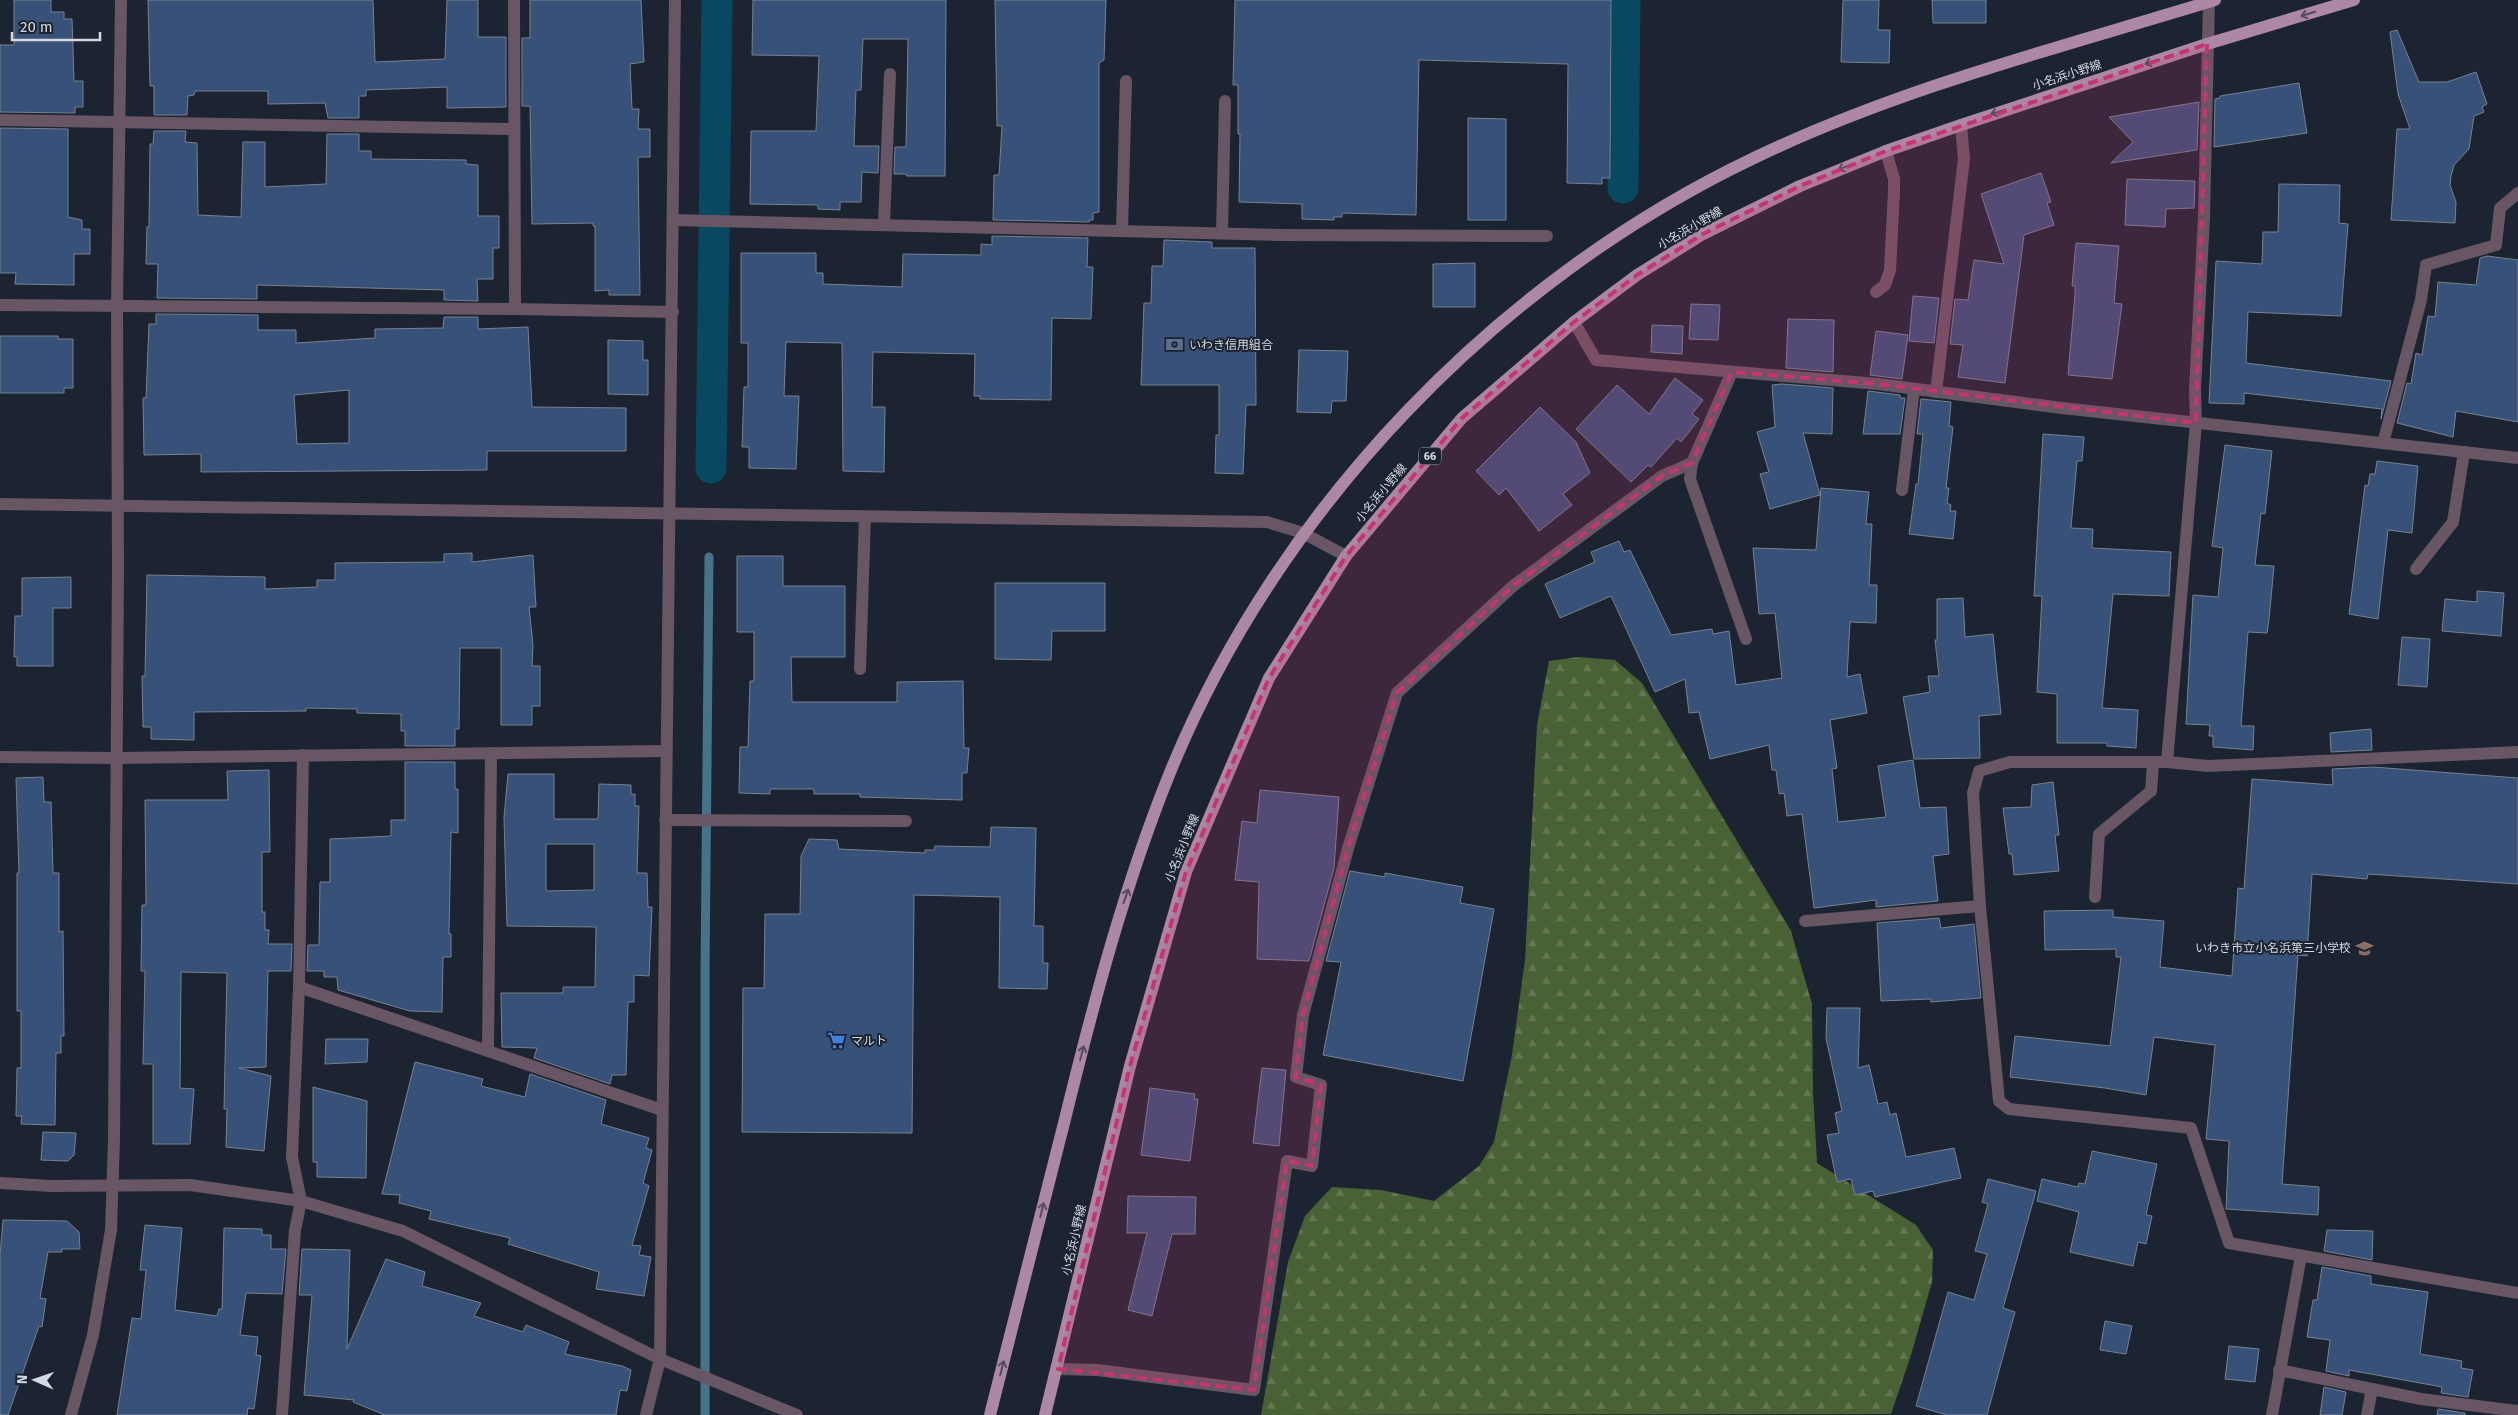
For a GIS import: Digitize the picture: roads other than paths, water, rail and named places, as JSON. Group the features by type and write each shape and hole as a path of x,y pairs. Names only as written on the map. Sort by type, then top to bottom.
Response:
{"main road":[{"name":"小名浜小野線","path":"1045,1415 1058,1369 1130,1066 1186,872 1269,678 1346,556 1462,418 1574,322 1637,275 1703,234 1800,186 1886,151 1961,125 2207,44 2354,0"},
{"path":"990,1415 1116,924 1172,769 1237,634 1303,533 1388,433 1466,352 1546,284 1614,235 1694,188 1755,157 1894,98 1966,74 2211,1"}],"street":[{"path":"71,1415 93,1334 110,1230 112,1184 116,758 116,306 121,0"},
{"path":"514,0 514,308"},
{"path":"646,1415 660,1359 665,820 671,515 675,0"},
{"path":"2167,762 2196,423 2195,389 2204,217 2207,44 2211,1"},
{"path":"884,224 890,74"},
{"path":"1122,231 1126,81"},
{"path":"1222,233 1225,101"},
{"path":"0,120 514,129"},
{"path":"1936,392 1964,160 1961,125"},
{"path":"1876,292 1885,285 1890,270 1894,179 1886,151"},
{"path":"2382,443 2421,300 2426,264 2496,245 2500,208 2518,193"},
{"path":"673,220 1222,233 1548,236"},
{"path":"0,305 514,308 673,312"},
{"path":"1574,322 1596,360 1914,389 2196,423 2518,458"},
{"path":"1732,372 1692,463 1690,479 1746,638"},
{"path":"1902,490 1914,389"},
{"path":"2416,569 2453,522 2464,452"},
{"path":"1058,1369 1097,1370 1254,1390 1287,1161 1312,1166 1321,1085 1296,1077 1303,1015 1349,845 1397,693 1513,586 1662,476 1692,463"},
{"path":"0,504 1267,522 1303,533 1346,556"},
{"path":"860,669 865,517"},
{"path":"0,757 116,758 666,750"},
{"path":"2518,752 2208,766 2167,762 2010,762 1979,771 1973,793 1980,906 1999,1101 2009,1109 2191,1128 2229,1243 2518,1294"},
{"path":"488,1051 491,753"},
{"path":"286,1414 295,1230 301,1201 292,1158 299,987 303,755"},
{"path":"2095,897 2099,834 2151,791 2153,763"},
{"path":"665,820 906,820"},
{"path":"1805,920 1980,906"},
{"path":"299,987 662,1110"},
{"path":"0,1183 52,1186 112,1184 190,1185 301,1201 403,1232 660,1359 797,1415"},
{"path":"2272,1415 2301,1256"},
{"path":"2279,1370 2421,1399 2518,1411"},
{"path":"2367,1415 2372,1389"}],"waterway":[{"path":"711,468 717,0"},
{"path":"1623,188 1625,0"},
{"path":"705,1415 705,971 709,557"}],"place":[{"name":"いわき信用組合","path":"1175,345"},
{"name":"いわき市立小名浜第三小学校","path":"2365,948"},
{"name":"マルト","path":"837,1041"}]}
